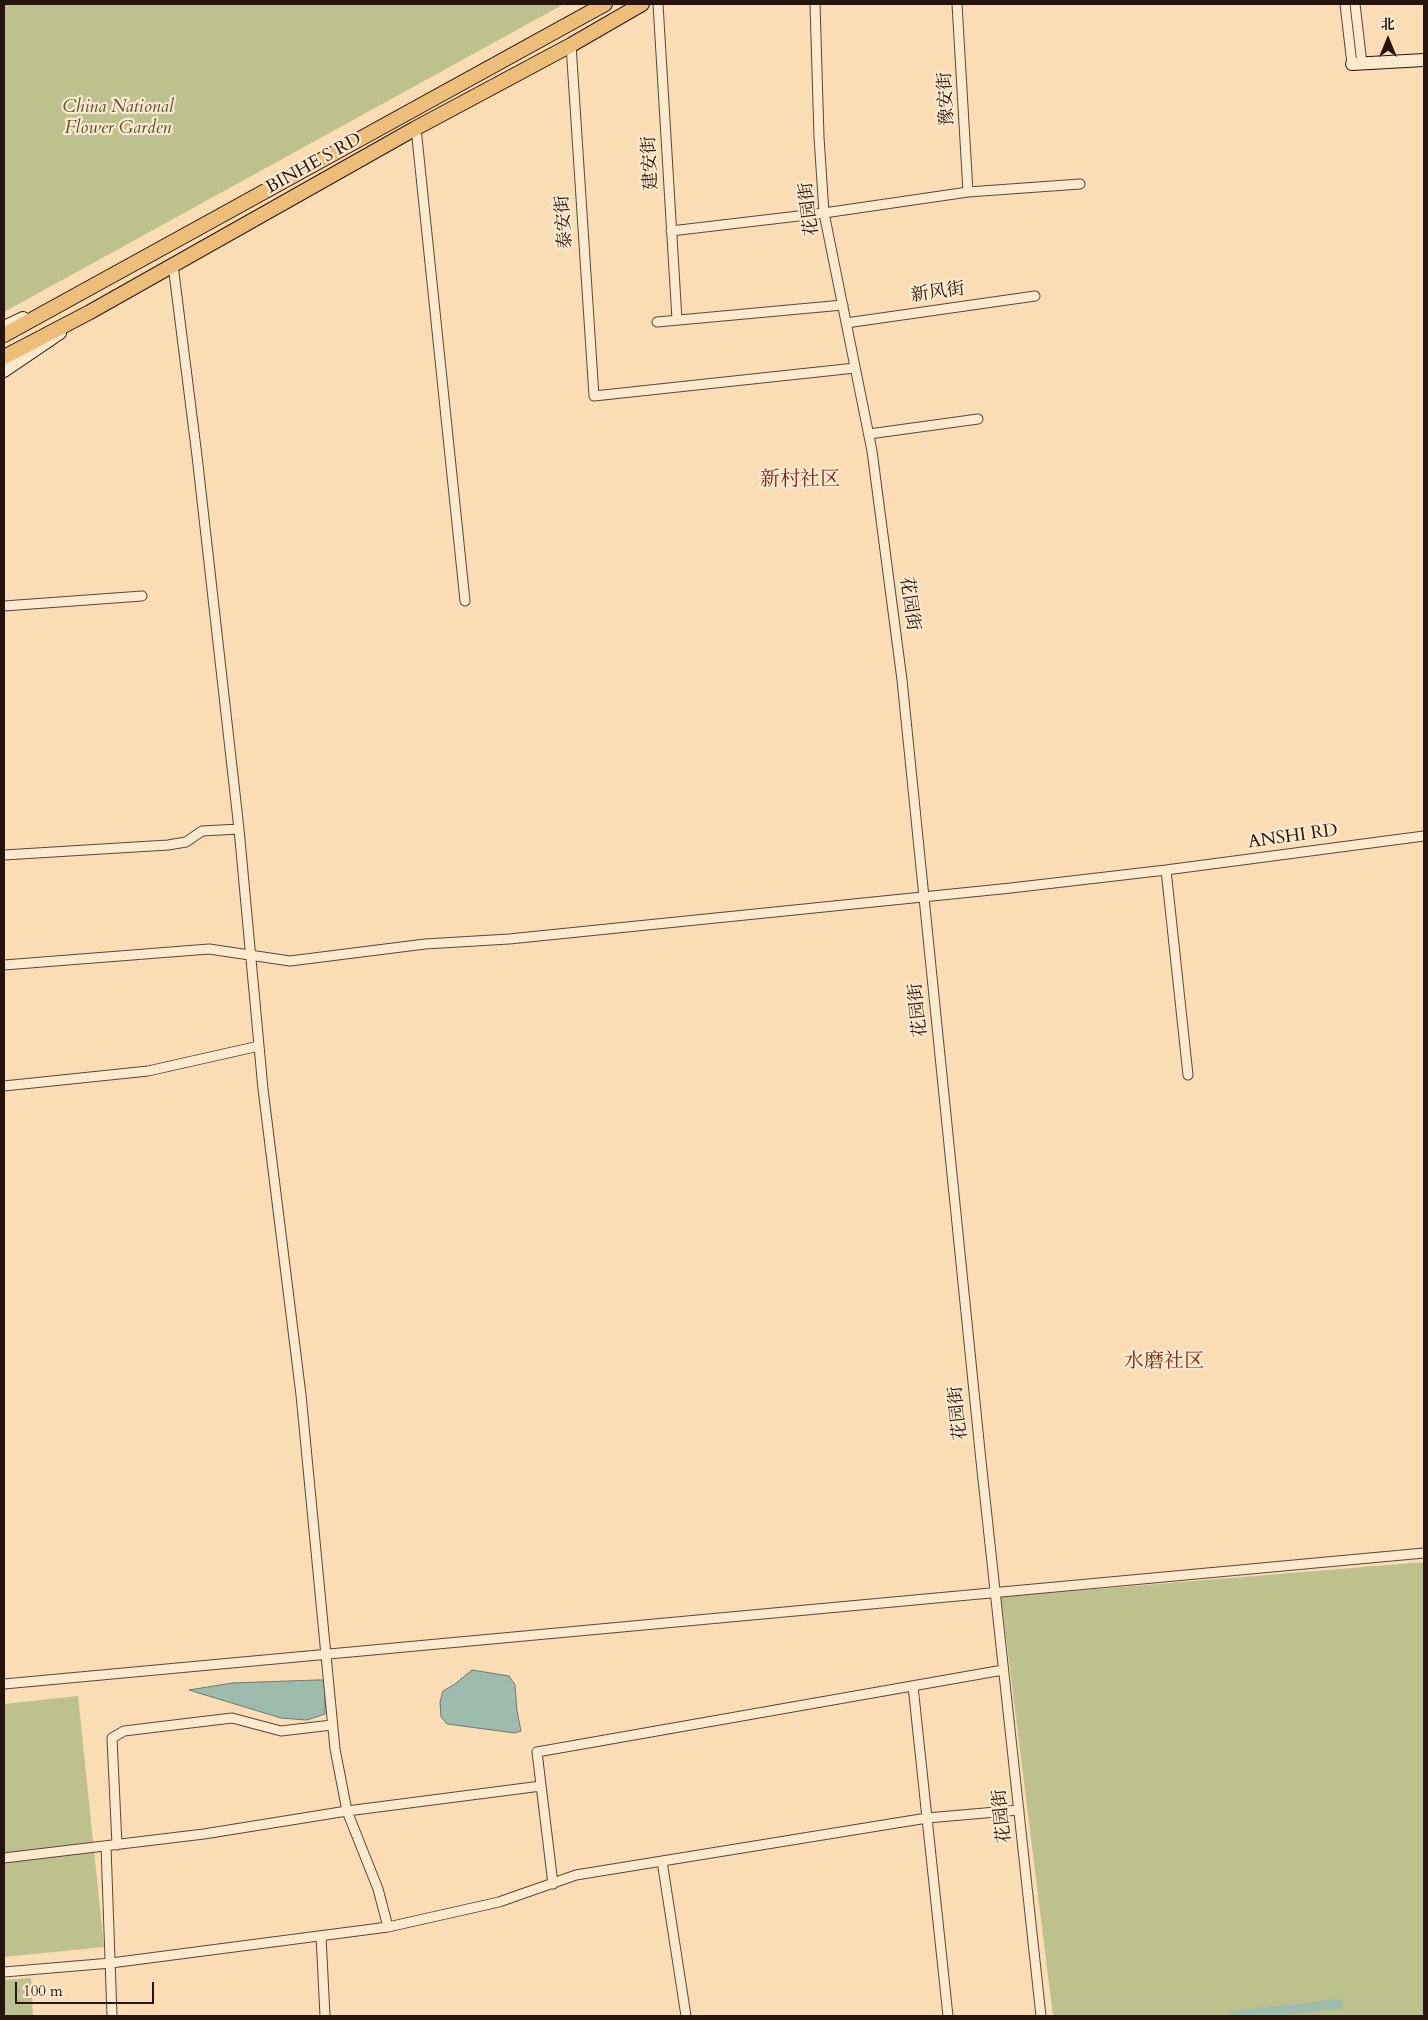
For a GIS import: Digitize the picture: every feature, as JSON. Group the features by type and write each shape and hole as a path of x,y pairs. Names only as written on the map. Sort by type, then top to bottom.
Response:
{"main road":[{"name":"BINHE S RD","path":"4,336 605,4"},
{"name":"BINHE S RD","path":"4,357 90,312 416,128 571,45 642,4"},
{"path":"1356,61 1424,53"},
{"path":"1356,61 1424,60"},
{"path":"469,79 478,96"},
{"path":"4,327 78,294"},
{"path":"4,371 90,312"}],"street":[{"name":"建安街","path":"658,4 678,320"},
{"name":"花园街","path":"815,4 819,138 824,213 869,434 902,680 1003,1670 1041,2016"},
{"name":"豫安街","path":"957,4 968,192"},
{"path":"1345,4 1356,61"},
{"path":"1355,4 1356,61"},
{"name":"泰安街","path":"571,45 594,396 855,368"},
{"path":"416,128 465,601"},
{"path":"671,231 824,213 968,192 1080,184"},
{"path":"173,265 197,456 239,829 259,1046 301,1395 335,1749 347,1811 378,1889 388,1927"},
{"name":"新风街","path":"846,323 1035,296"},
{"path":"657,322 843,305"},
{"path":"869,434 978,419"},
{"path":"4,606 142,596"},
{"path":"4,855 168,845 186,842 202,832 239,829"},
{"name":"ANSHI RD","path":"4,965 209,949 290,961 425,944 528,937 1166,870 1424,836"},
{"path":"1166,870 1188,1075"},
{"path":"4,1086 148,1071 259,1046"},
{"path":"4,1684 1424,1553"},
{"path":"553,1884 537,1752 1003,1670"},
{"path":"913,1686 948,2016"},
{"path":"117,1845 112,1738 124,1731 232,1718 281,1732 332,1725"},
{"path":"4,1858 204,1834 347,1811 541,1786"},
{"path":"4,1972 111,1963 388,1927 499,1902 576,1875 927,1818 1018,1810"},
{"path":"106,1846 112,2016"},
{"path":"662,1861 686,2016"},
{"path":"321,1936 325,2016"}],"green space":[{"name":"China National Flower Garden","path":"4,4 564,4 4,312"},
{"path":"1424,1562 1424,2016 1053,2016 1001,1597"},
{"path":"78,1696 104,1947 4,1957 4,1704"},
{"path":"31,1978 33,2016 4,2016 4,1980"}],"shaded area":[{"path":"472,1670 509,1676 515,1685 521,1731 515,1733 447,1724 441,1717 440,1702 443,1691"},
{"path":"323,1680 325,1686 325,1714 307,1720 281,1718 189,1690 232,1683"}],"waterway":[{"path":"1233,2016 1339,2004"}],"district":[{"name":"新村社区","path":"800,480"},
{"name":"水磨社区","path":"1164,1362"}]}
